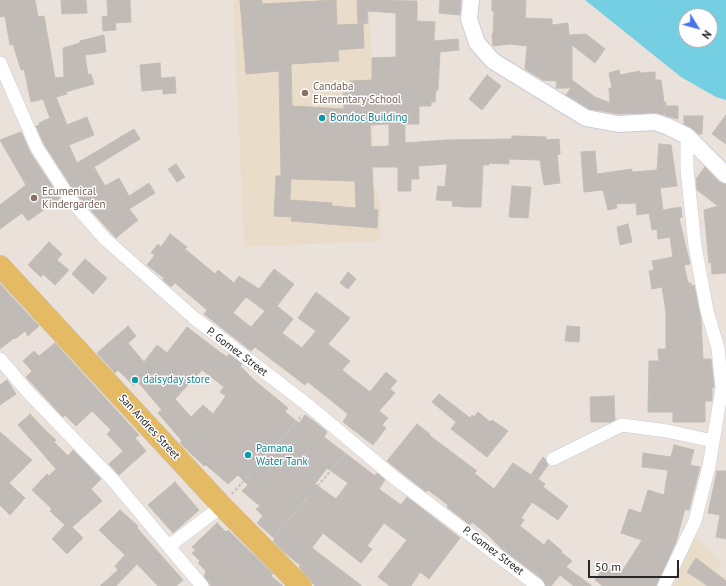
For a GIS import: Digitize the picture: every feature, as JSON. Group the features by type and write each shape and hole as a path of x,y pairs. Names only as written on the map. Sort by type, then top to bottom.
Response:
{"main road":[{"name":"San Andres Street","path":"0,266 222,506 301,586"}],"street":[{"path":"471,0 469,19 477,43 493,61 586,118 618,124 655,122 687,136 726,175"},
{"name":"P. Gomez Street","path":"0,63 37,148 70,199 105,239 193,317 538,586"},
{"path":"664,586 694,521 710,466 722,388 722,348 707,311 695,246 686,170 687,136"},
{"path":"0,359 28,392 112,479 169,546 195,584"},
{"path":"553,459 622,425 667,431 713,441"},
{"path":"169,546 222,506"}],"path":[{"path":"222,506 309,406"},
{"path":"263,549 354,444"}],"shaded area":[{"name":"Candaba Elementary School","path":"233,0 370,0 374,186 381,205 380,241 244,247"},
{"path":"693,533 722,563 716,571 726,577 726,586 668,586"}],"water":[{"path":"585,0 726,0 726,100 716,97 681,77"}],"building":[{"path":"0,0 35,0 38,17 44,16 55,78 64,77 63,48 80,43 80,41 104,35 106,52 85,55 88,75 91,74 94,84 66,92 67,94 56,97 67,125 87,117 94,135 69,145 77,163 134,129 140,139 94,167 105,186 119,178 129,196 149,183 155,193 129,209 138,220 116,238 76,194 44,144 36,126 50,118 43,99 31,102 24,69 21,70 13,44 10,45 5,16 0,17"},
{"path":"61,0 86,0 87,13 62,14"},
{"path":"107,0 130,0 131,22 115,23 116,30 103,31 102,17 108,16"},
{"path":"240,0 262,0 262,4 336,0 337,25 363,24 364,48 338,50 339,61 291,64 292,106 344,109 343,93 350,93 350,81 372,80 372,58 396,57 396,13 367,11 368,23 358,24 357,0 417,1 417,21 435,22 434,41 458,39 459,50 440,52 438,90 436,90 435,102 431,102 431,106 419,106 419,124 405,124 405,143 445,140 512,139 512,136 546,137 546,140 559,139 560,154 557,155 560,183 544,185 540,160 509,159 509,164 489,163 489,165 483,165 481,207 452,206 453,201 436,200 438,186 445,187 447,164 418,166 419,179 411,179 411,191 398,191 398,167 372,167 374,209 378,210 377,228 291,221 292,217 274,216 276,176 281,176 279,71 246,74","holes":["389,124 389,146 371,147 370,125","291,179 355,181 356,208 332,206 332,203 290,200"]},
{"path":"440,0 461,0 460,15 439,13"},
{"path":"492,0 526,0 525,18 552,19 552,25 568,23 569,35 586,34 605,49 595,63 572,45 572,80 595,97 610,103 609,88 612,88 609,73 619,70 620,75 640,71 640,73 655,72 655,80 661,80 664,102 666,102 665,115 654,113 619,114 589,109 566,95 571,88 556,88 557,81 543,80 525,69 527,46 510,44 493,46 492,34 494,11 492,11"},
{"path":"160,63 161,78 175,77 176,93 163,94 163,89 142,91 140,65"},
{"path":"487,75 501,86 482,110 469,99"},
{"path":"666,106 678,106 678,119 666,116"},
{"path":"726,115 726,144 712,134"},
{"path":"684,116 703,116 702,134 698,134 684,124"},
{"path":"21,132 30,152 60,198 28,221 22,213 0,229 0,205 26,185 0,140"},
{"path":"659,144 671,145 677,186 660,188 663,210 681,207 682,217 679,218 690,264 684,265 688,283 691,283 691,286 694,285 701,319 703,359 711,359 714,387 712,388 712,401 705,401 705,422 673,422 673,412 648,412 649,361 659,361 658,349 666,349 666,312 662,287 652,289 649,271 654,270 652,261 673,257 670,237 658,239 657,229 652,230 649,213 637,215 636,203 616,204 617,208 608,210 603,190 584,192 581,152 595,151 597,174 632,169 632,172 657,170"},
{"path":"176,164 185,177 177,182 168,169"},
{"path":"705,167 719,182 726,184 726,273 712,274 711,262 709,263 704,210 718,206 697,190 696,179"},
{"path":"512,186 531,187 528,218 509,217"},
{"path":"628,224 632,242 620,245 617,227"},
{"path":"170,234 187,247 185,249 215,274 218,270 234,283 239,276 259,289 274,269 294,284 277,306 293,319 282,333 302,348 316,331 298,318 316,292 350,318 328,344 350,361 342,370 370,392 386,372 397,381 390,389 395,393 379,411 388,418 382,425 386,428 373,445 343,422 348,414 308,382 305,385 255,347 251,351 204,314 207,310 175,283 171,287 163,280 164,278 147,265 155,255 151,253 158,244 161,247","holes":["246,297 265,311 251,327 233,313"]},
{"path":"49,242 62,254 57,260 69,270 55,285 43,274 41,277 28,265"},
{"path":"85,259 107,278 93,294 72,274"},
{"path":"348,272 356,279 348,289 340,283"},
{"path":"0,284 39,326 28,336 25,331 0,349"},
{"path":"128,326 136,336 128,343 144,362 157,345 167,353 187,327 227,357 229,354 242,364 240,366 254,380 288,408 285,412 299,423 305,415 327,432 324,437 375,476 377,473 385,480 379,489 401,505 407,497 460,538 429,579 420,572 411,586 390,586 378,577 407,540 384,523 367,546 372,549 361,563 323,533 312,548 362,586 315,586 299,567 301,566 284,552 273,541 275,539 257,523 263,516 256,509 260,506 242,491 248,485 238,475 228,484 206,465 204,466 180,443 182,441 158,413 162,410 138,382 134,386 118,370 115,373 97,353","holes":["202,370 224,387 220,392 226,396 213,414 203,405 191,417 175,399","327,468 348,483 336,499 315,484"]},
{"path":"567,326 580,327 579,342 565,341"},
{"path":"55,343 139,435 135,438 146,451 119,475 109,464 123,451 107,434 111,430 92,411 76,426 65,415 63,417 26,377 32,371 23,361 34,351 39,356"},
{"path":"7,380 16,394 0,405 0,385"},
{"path":"439,394 470,418 472,415 474,417 478,412 490,422 492,420 508,431 487,457 451,429 456,422 432,402"},
{"path":"614,396 615,420 611,422 591,422 590,397"},
{"path":"30,414 56,440 54,442 68,456 73,450 101,479 91,489 102,501 72,527 83,538 67,554 52,539 65,525 50,511 52,509 32,490 47,474 49,476 56,469 18,425"},
{"path":"417,424 430,434 429,435 477,471 474,473 494,489 513,463 531,475 543,457 548,465 538,479 545,484 543,487 568,506 558,520 532,502 521,518 524,520 520,526 544,545 548,539 572,561 566,567 592,586 574,586 560,575 551,586 546,586 542,579 502,549 472,522 470,525 447,507 448,505 428,490 426,492 387,461"},
{"path":"0,432 32,460 9,483 25,498 10,515 0,505"},
{"path":"674,445 694,450 690,465 700,467 689,510 685,509 676,542 656,586 603,586 595,580 605,566 615,573 623,570 642,540 621,533 629,509 641,513 648,490 664,495 668,470 642,467 643,453 671,457"},
{"path":"717,471 726,471 726,539 716,537 720,515 708,513"},
{"path":"175,482 199,510 173,533 148,505"},
{"path":"120,510 138,526 137,528 183,580 176,586 158,586 137,564 116,586 100,586 118,570 115,566 125,555 99,530"},
{"path":"217,523 226,532 228,530 273,574 271,576 283,586 211,586 204,576 206,571 198,563 200,561 192,553 196,550 192,547"},
{"path":"696,558 726,581 726,586 708,586 687,572"}],"place":[{"name":"Candaba Elementary School","path":"305,93"},
{"name":"Bondoc Building","path":"322,118"},
{"name":"Ecumenical Kindergarden","path":"34,198"},
{"name":"daisyday store","path":"135,380"},
{"name":"Pamana Water Tank","path":"248,455"}]}
